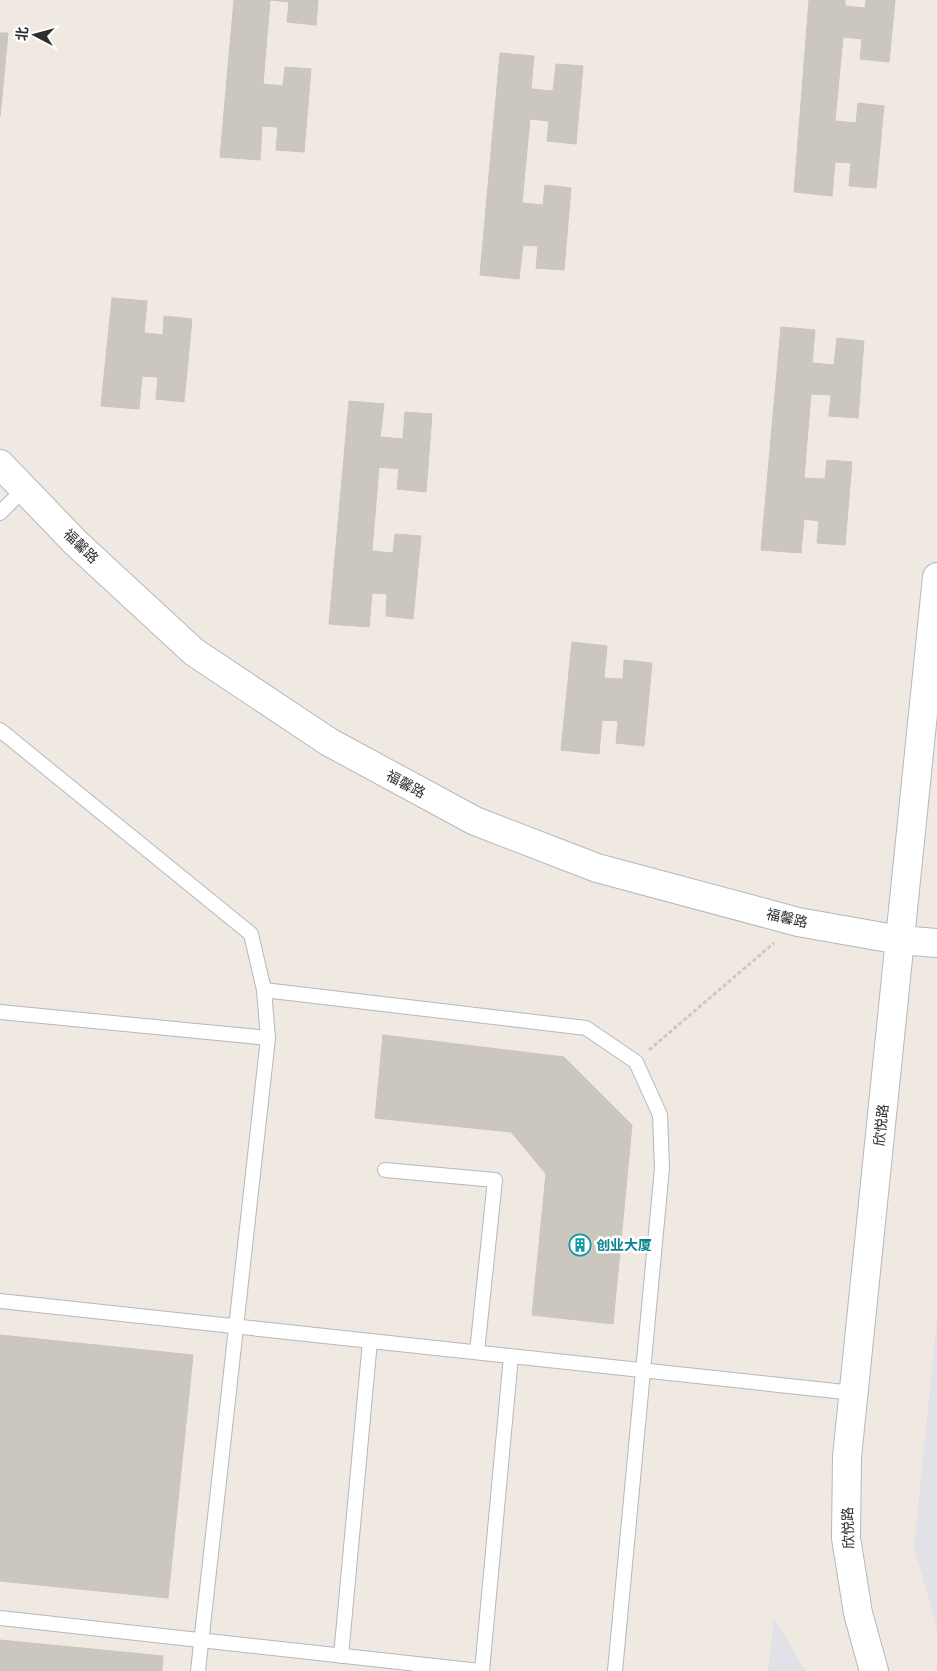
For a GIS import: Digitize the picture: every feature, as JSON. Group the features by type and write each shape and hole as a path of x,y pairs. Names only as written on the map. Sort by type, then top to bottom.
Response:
{"street":[{"name":"福馨路","path":"0,464 76,543 194,652 329,742 475,821 597,868 798,922 900,940 937,943"},
{"name":"欣悦路","path":"874,1671 858,1613 846,1538 847,1457 937,577"}],"lane":[{"path":"0,513 24,489"},
{"path":"0,730 251,934 264,990 268,1038 198,1671"},
{"path":"264,990 586,1028 636,1062 660,1115 662,1168 615,1671"},
{"path":"0,1012 268,1038"},
{"path":"385,1170 495,1180 477,1352"},
{"path":"0,1301 854,1393"},
{"path":"341,1656 370,1341"},
{"path":"0,1618 481,1671 511,1356"}],"path":[{"path":"636,1062 798,922"}],"shaded area":[{"path":"937,1319 937,1628 914,1547"},
{"path":"774,1619 806,1671 768,1671"}],"building":[{"path":"234,0 270,0 263,84 283,86 285,67 311,69 304,152 276,150 278,127 262,126 260,160 220,157"},
{"path":"270,0 318,0 316,25 287,22 289,2"},
{"path":"809,0 845,0 845,6 865,8 866,0 895,0 889,62 860,59 862,39 843,37 835,121 856,123 858,103 884,106 876,188 849,186 851,163 835,162 832,196 794,192"},
{"path":"0,33 8,33 0,117"},
{"path":"500,53 534,56 531,89 553,91 556,64 583,66 576,144 547,141 549,121 530,119 522,203 543,205 545,185 571,188 564,270 536,268 538,246 523,245 519,279 480,275"},
{"path":"112,298 147,301 144,333 163,335 164,316 192,319 184,402 156,399 158,377 142,376 139,409 101,406"},
{"path":"781,327 815,330 812,363 834,365 837,338 864,341 858,418 829,416 831,395 811,394 804,478 825,479 827,460 852,462 845,545 817,543 819,521 804,519 801,553 761,550"},
{"path":"349,401 384,404 380,437 403,439 405,412 432,414 426,492 397,489 399,469 379,467 372,551 393,553 395,534 421,536 413,619 386,616 387,594 372,593 369,627 329,624"},
{"path":"572,642 607,646 604,678 623,679 624,660 652,663 644,746 616,743 618,721 602,720 599,754 561,750"},
{"name":"创业大厦","path":"383,1035 564,1057 632,1125 613,1324 532,1315 546,1174 511,1132 375,1118"},
{"path":"0,1335 193,1355 168,1598 0,1581"},
{"path":"0,1640 163,1656 162,1671 0,1671"}],"place":[{"name":"创业大厦","path":"580,1245"}]}
